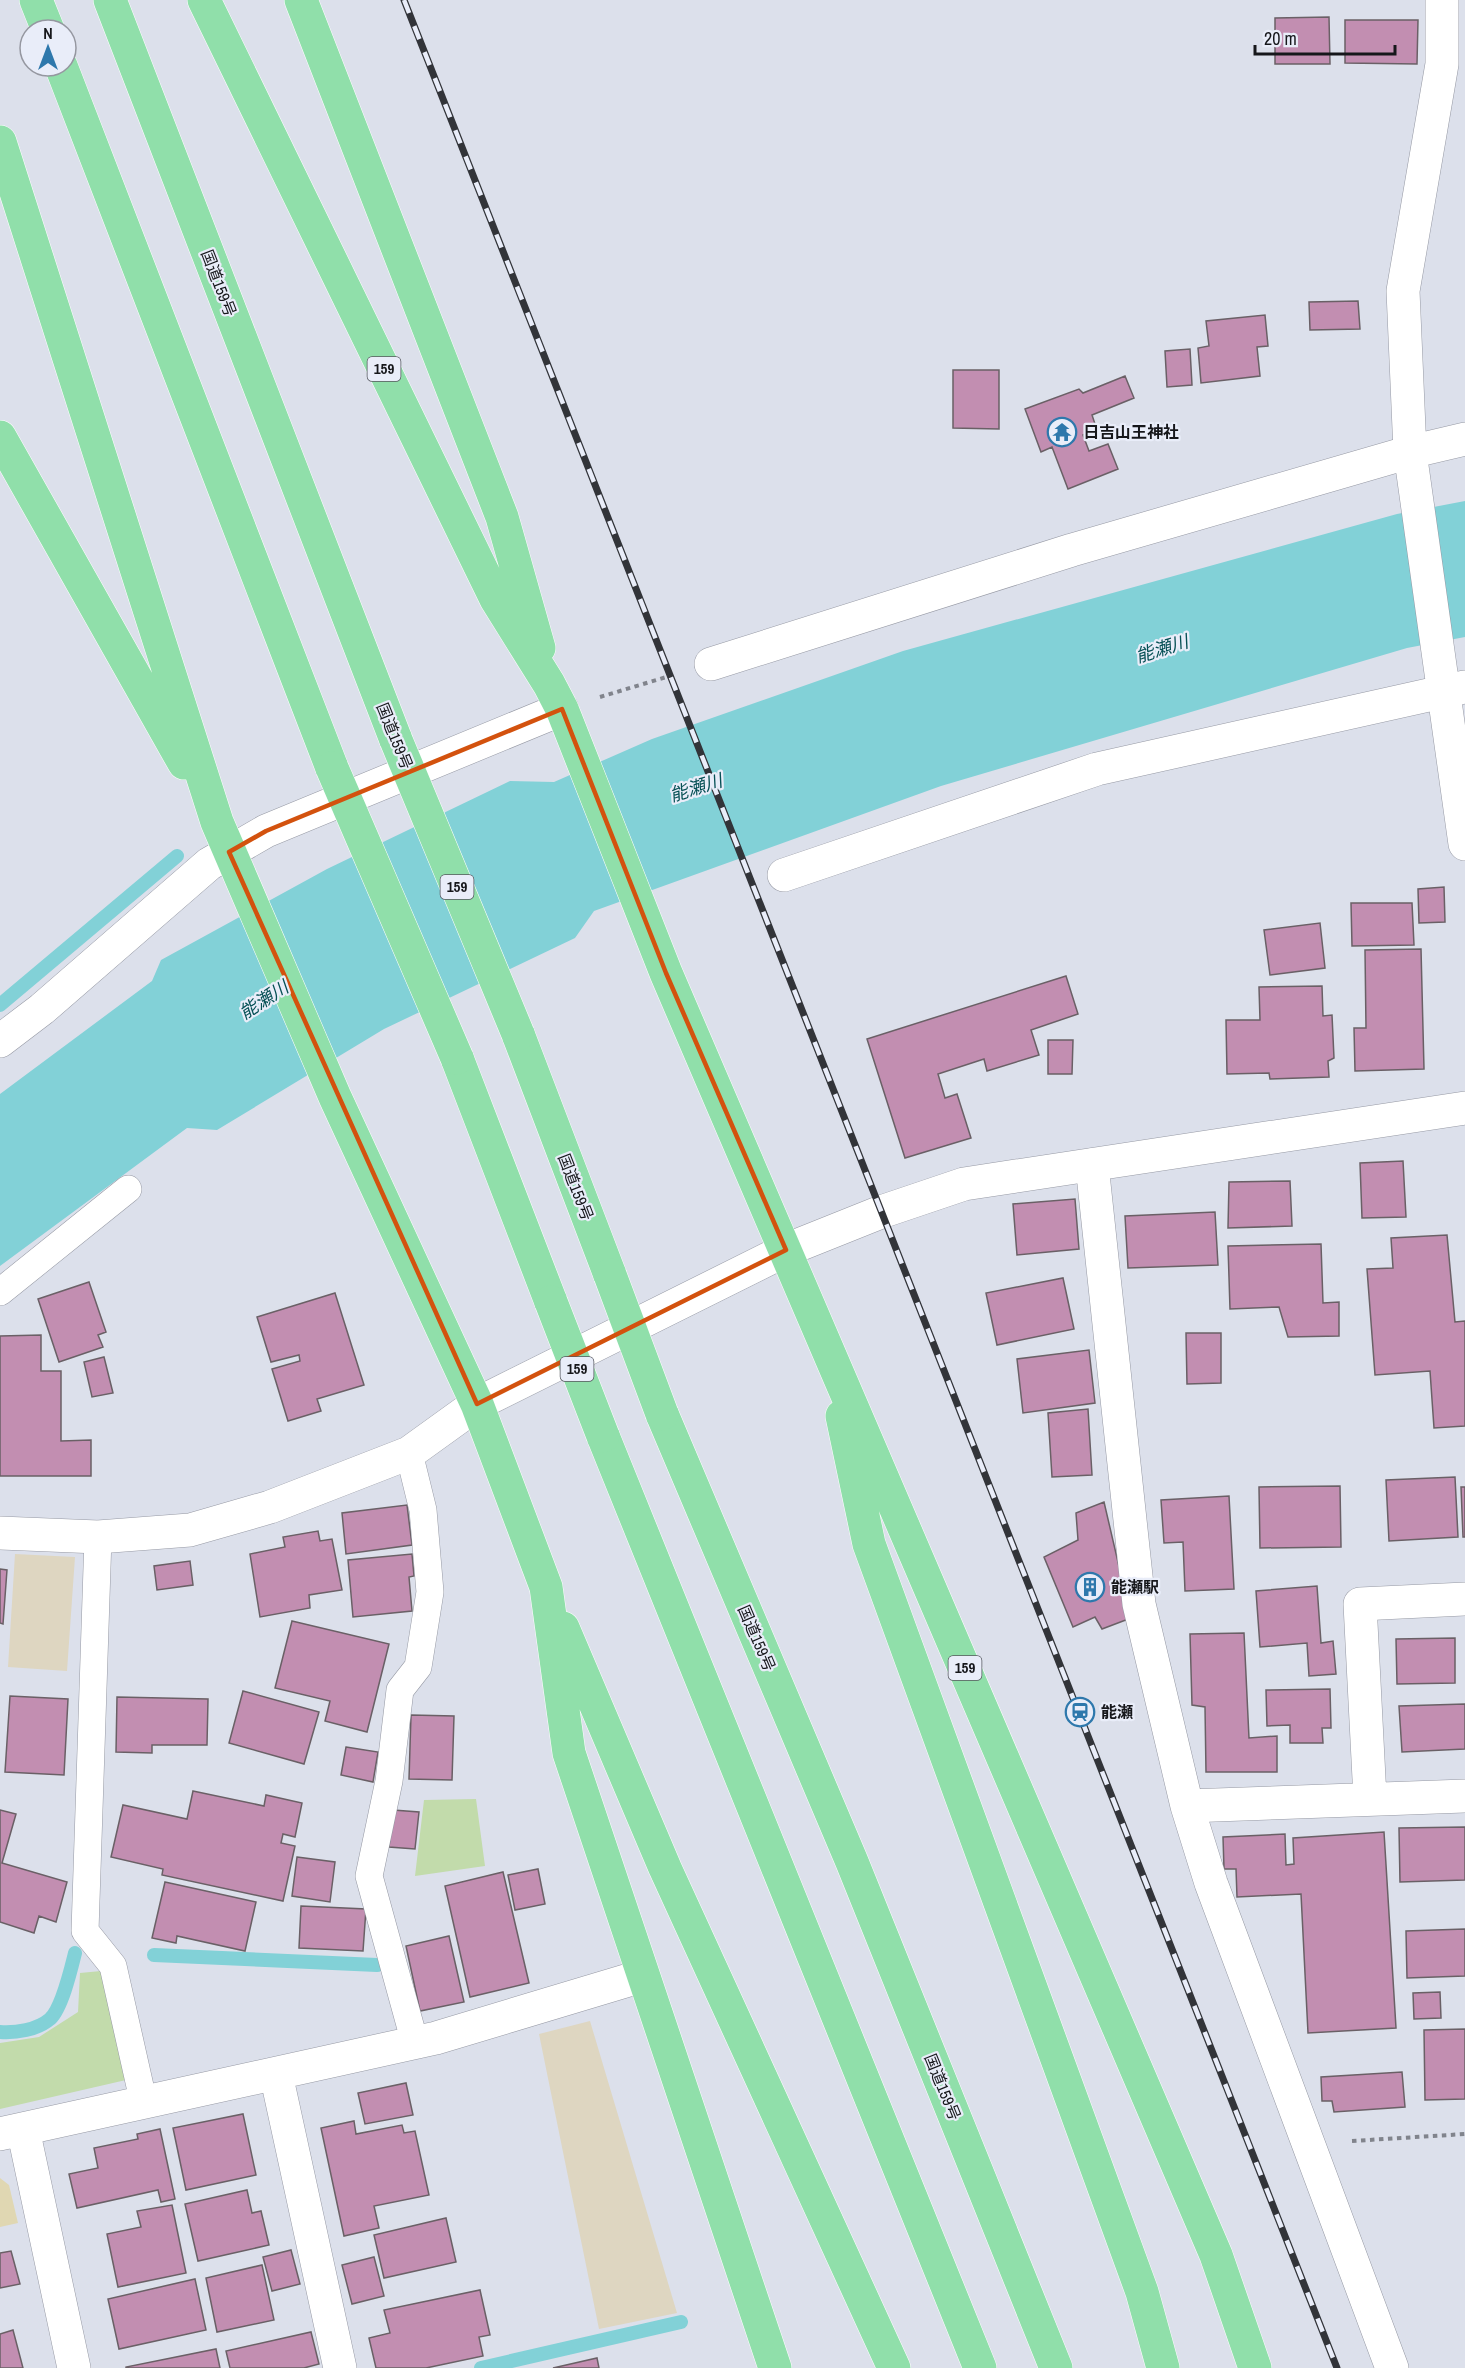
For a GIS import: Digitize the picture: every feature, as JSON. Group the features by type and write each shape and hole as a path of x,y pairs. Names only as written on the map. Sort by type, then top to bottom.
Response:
{"highway":[{"path":"36,0 43,18"},
{"name":"国道159号","path":"110,0 396,740 518,1034 662,1414 852,1862 1056,2368"},
{"name":"159","path":"204,0 496,599 561,709"},
{"name":"159","path":"301,0 502,517 561,709 666,973 1216,2255 1255,2368"},
{"name":"159","path":"67,78 332,768 457,1058 603,1436 980,2368"},
{"path":"0,142 217,822 231,859 335,1097 477,1404 546,1587 665,1868 894,2368"},
{"path":"0,437 217,822"},
{"name":"159","path":"825,1341 870,1544 1142,2292 1163,2368"},
{"path":"546,1587 569,1753 642,1977 775,2368"}],"street":[{"path":"1442,0 1442,64 1403,291 1410,452 1450,686 1465,844"},
{"path":"711,664 1072,550 1410,452 1465,439"},
{"path":"784,875 1096,769 1450,686"},
{"path":"0,1041 42,1009 202,868 231,859 266,831 561,709"},
{"path":"0,1533 98,1537 190,1530 270,1507 409,1453 477,1404 786,1250 881,1212 964,1184 1465,1108"},
{"path":"1092,1165 1139,1604 1186,1806 1211,1883 1392,2368"},
{"path":"1370,1798 1360,1604 1465,1599"},
{"path":"1186,1806 1465,1796"},
{"path":"74,2368 11,2132 415,2043 642,1977"},
{"path":"276,2074 340,2368"}],"lane":[{"path":"0,1292 128,1189"},
{"path":"409,1453 423,1510 430,1592 418,1667 400,1690 389,1781 369,1876 415,2043"},
{"path":"98,1537 85,1931 113,1966 144,2104"}],"path":[{"path":"561,709 711,664"},
{"path":"1308,2144 1465,2134"}],"highlighted area":[{"path":"562,709 666,973 786,1250 477,1404 229,852 266,831"}],"shaded area":[{"path":"15,1554 75,1557 67,1671 8,1667"},
{"path":"590,2021 677,2313 599,2329 539,2034"}],"green space":[{"path":"476,1799 485,1866 415,1876 424,1800"},
{"path":"101,1971 126,2080 0,2109 0,2043 39,2037 78,2012 80,1973"}],"sand":[{"path":"0,2178 9,2185 18,2223 0,2227"}],"water":[{"name":"能瀬川","path":"1465,501 1465,637 1407,648 941,786 594,911 575,938 384,1029 217,1130 187,1128 0,1266 0,1094 152,981 161,960 327,869 510,781 554,782 652,739 903,651 1397,514"}],"building":[{"path":"1329,17 1330,64 1275,64 1275,18"},
{"path":"1345,20 1418,20 1417,64 1345,63"},
{"path":"1358,301 1360,329 1310,330 1309,302"},
{"path":"1265,315 1268,346 1257,347 1260,376 1201,383 1198,348 1209,346 1206,321"},
{"path":"1190,349 1192,385 1167,387 1165,351"},
{"path":"953,370 999,370 999,429 953,428"},
{"name":"日吉山王神社","path":"1125,376 1134,398 1092,415 1097,430 1083,435 1089,451 1108,444 1118,469 1068,489 1052,447 1041,452 1025,409 1079,389 1083,393"},
{"path":"1444,887 1445,922 1419,923 1418,889"},
{"path":"1351,903 1412,903 1414,945 1352,946"},
{"path":"1320,923 1325,968 1270,975 1264,930"},
{"path":"1421,949 1424,1069 1355,1071 1354,1028 1366,1028 1365,950"},
{"path":"1066,976 1078,1014 1031,1030 1039,1055 987,1071 984,1059 938,1074 945,1098 957,1094 971,1138 905,1158 867,1039"},
{"path":"1322,986 1323,1016 1332,1015 1334,1058 1328,1061 1329,1077 1270,1079 1269,1073 1227,1074 1226,1020 1260,1020 1259,987"},
{"path":"1048,1040 1073,1040 1072,1074 1048,1074"},
{"path":"1403,1161 1406,1217 1362,1218 1360,1163"},
{"path":"1290,1181 1292,1226 1228,1228 1229,1182"},
{"path":"1075,1199 1079,1249 1017,1255 1013,1204"},
{"path":"1215,1212 1218,1265 1128,1268 1125,1216"},
{"path":"1447,1235 1455,1322 1465,1321 1465,1426 1434,1428 1430,1371 1375,1375 1367,1269 1393,1268 1391,1238"},
{"path":"1321,1244 1323,1303 1339,1302 1339,1336 1288,1337 1279,1307 1230,1309 1228,1246"},
{"path":"1063,1278 1074,1329 997,1345 986,1293"},
{"path":"89,1282 106,1332 98,1335 103,1347 59,1362 38,1299"},
{"path":"335,1293 364,1385 317,1399 321,1411 288,1421 272,1369 300,1361 299,1355 271,1362 257,1317"},
{"path":"1186,1333 1221,1333 1221,1383 1187,1384"},
{"path":"41,1335 41,1371 61,1371 61,1441 91,1440 91,1476 0,1476 0,1336"},
{"path":"1089,1350 1095,1403 1023,1413 1017,1359"},
{"path":"104,1357 113,1393 92,1397 84,1362"},
{"path":"1088,1409 1092,1475 1052,1477 1048,1413"},
{"path":"1455,1477 1458,1537 1389,1541 1386,1480"},
{"path":"1340,1486 1341,1547 1260,1548 1259,1487"},
{"path":"1461,1487 1465,1487 1465,1537 1463,1537"},
{"path":"1229,1496 1234,1589 1185,1591 1183,1542 1164,1543 1161,1500"},
{"name":"能瀬駅","path":"1104,1502 1131,1618 1102,1629 1095,1617 1073,1627 1044,1557 1078,1540 1076,1513"},
{"path":"407,1505 412,1545 346,1554 342,1513"},
{"path":"318,1531 320,1541 332,1539 342,1590 309,1595 310,1608 260,1617 250,1554 285,1547 283,1537"},
{"path":"412,1554 414,1576 409,1577 412,1611 353,1617 348,1560"},
{"path":"190,1561 193,1585 157,1590 154,1566"},
{"path":"0,1569 7,1570 3,1624 0,1623"},
{"path":"1317,1586 1321,1643 1333,1641 1336,1674 1309,1676 1307,1643 1260,1647 1256,1591"},
{"path":"292,1621 389,1644 367,1732 325,1721 330,1701 275,1688"},
{"path":"1244,1633 1249,1738 1277,1736 1277,1772 1206,1772 1205,1707 1192,1705 1190,1634"},
{"path":"1455,1638 1455,1683 1397,1684 1396,1639"},
{"path":"1330,1689 1331,1728 1322,1728 1323,1743 1290,1743 1290,1725 1267,1726 1266,1690"},
{"path":"243,1691 319,1712 304,1764 229,1743"},
{"path":"10,1696 68,1699 64,1775 5,1772"},
{"path":"117,1697 208,1699 207,1745 152,1745 152,1753 116,1752"},
{"path":"1465,1704 1465,1749 1402,1752 1399,1706"},
{"path":"411,1715 454,1716 452,1780 409,1779"},
{"path":"346,1747 378,1752 373,1782 341,1775"},
{"path":"193,1791 264,1806 266,1795 302,1803 295,1837 283,1834 281,1843 295,1846 283,1901 162,1875 163,1869 111,1857 123,1805 187,1819"},
{"path":"0,1810 16,1814 2,1863 67,1882 56,1922 39,1916 34,1933 0,1922"},
{"path":"393,1810 419,1812 415,1849 389,1847"},
{"path":"1465,1827 1465,1880 1400,1882 1399,1828"},
{"path":"1384,1832 1396,2028 1308,2033 1301,1894 1237,1897 1236,1869 1224,1869 1223,1837 1285,1834 1286,1865 1294,1864 1293,1838"},
{"path":"297,1857 335,1862 330,1902 292,1896"},
{"path":"538,1869 545,1904 515,1910 508,1875"},
{"path":"503,1872 529,1983 470,1997 445,1886"},
{"path":"165,1882 256,1902 245,1951 177,1936 176,1943 152,1938"},
{"path":"301,1906 366,1909 363,1951 299,1948"},
{"path":"1465,1929 1465,1976 1407,1978 1406,1931"},
{"path":"449,1936 464,2002 420,2011 406,1946"},
{"path":"1440,1992 1441,2018 1414,2019 1413,1993"},
{"path":"1465,2029 1465,2099 1425,2100 1424,2030"},
{"path":"1402,2072 1405,2107 1334,2112 1332,2101 1322,2101 1321,2077"},
{"path":"406,2083 413,2115 365,2124 358,2093"},
{"path":"243,2114 256,2175 186,2190 173,2128"},
{"path":"354,2121 356,2134 402,2125 404,2133 415,2131 429,2195 374,2206 379,2228 344,2236 321,2128"},
{"path":"160,2129 175,2199 161,2202 158,2190 77,2208 69,2174 98,2168 94,2148 138,2139 137,2134"},
{"path":"247,2190 252,2213 261,2211 269,2245 198,2261 185,2204"},
{"path":"172,2205 186,2273 118,2287 107,2234 141,2227 137,2211"},
{"path":"446,2218 456,2262 384,2278 374,2235"},
{"path":"291,2250 300,2284 272,2291 263,2257"},
{"path":"11,2251 20,2284 0,2288 0,2253"},
{"path":"374,2257 384,2296 352,2304 342,2265"},
{"path":"262,2265 274,2320 217,2332 206,2278"},
{"path":"195,2279 206,2330 119,2349 108,2299"},
{"path":"480,2290 490,2335 479,2337 483,2356 426,2368 376,2368 369,2338 390,2333 384,2310"},
{"path":"13,2330 23,2368 0,2368 0,2334"},
{"path":"311,2332 319,2364 304,2368 230,2368 226,2351"},
{"path":"216,2349 220,2368 126,2368 126,2367"},
{"path":"597,2358 599,2368 553,2368"}],"waterway":[{"path":"0,1005 177,856"},
{"path":"0,2032 26,2030 50,2019 62,1998 75,1953"},
{"path":"154,1955 377,1965"},
{"path":"481,2368 681,2322"}],"railway":[{"path":"404,0 1337,2368"}],"place":[{"name":"日吉山王神社","path":"1062,432"},
{"name":"能瀬駅","path":"1090,1587"},
{"name":"能瀬","path":"1080,1712"}]}
